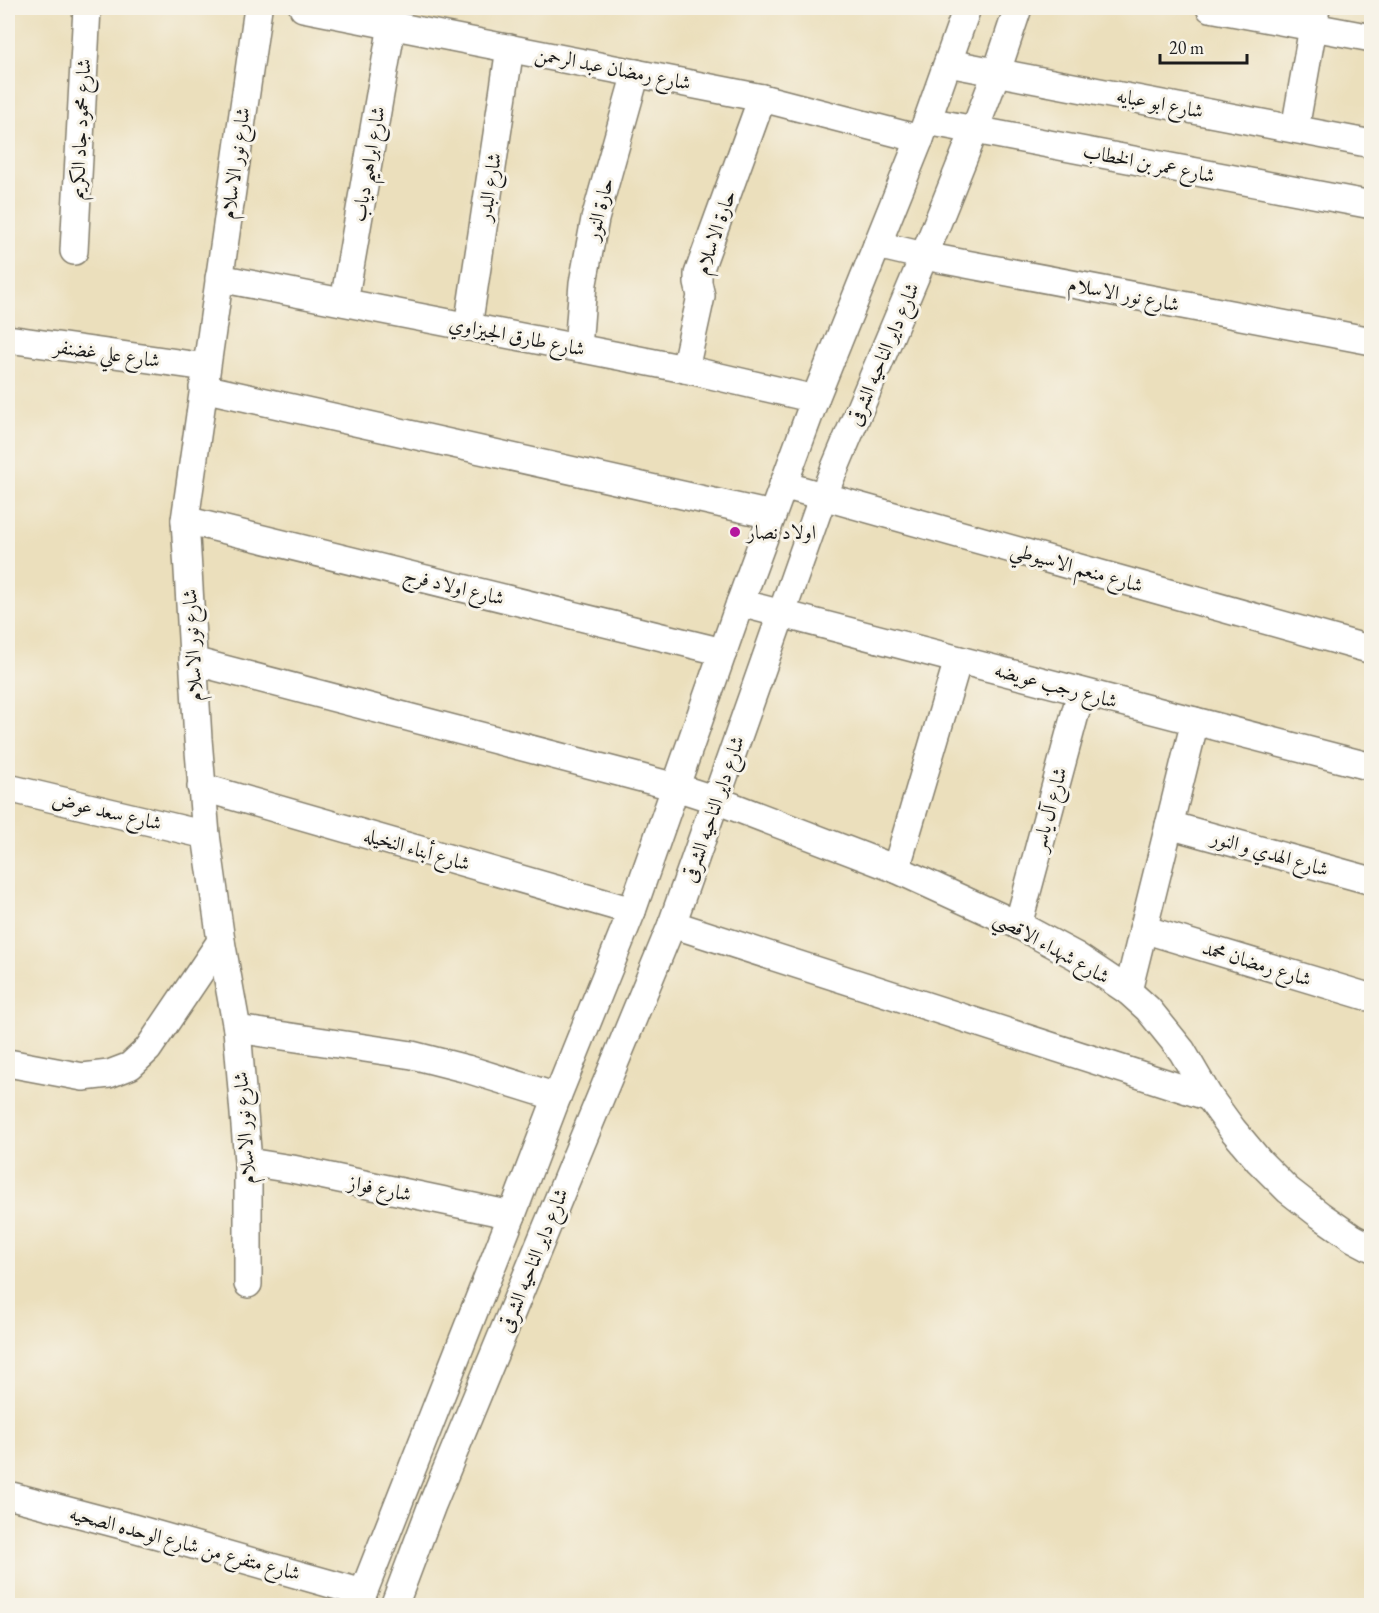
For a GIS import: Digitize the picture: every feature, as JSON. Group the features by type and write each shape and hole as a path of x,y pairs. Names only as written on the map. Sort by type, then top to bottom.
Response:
{"street":[{"name":"شارع محمود جاد الكريم","path":"74,251 87,8"},
{"name":"شارع نور الاسلام","path":"248,1284 248,1162 237,1029 221,941 201,787 185,520 258,8"},
{"name":"شارع رمضان عبد الرحمن","path":"303,8 924,130"},
{"name":"شارع داير الناحيه الشرقى","path":"360,1599 632,911 783,485 815,399 924,130 967,8"},
{"name":"شارع داير الناحيه الشرقى","path":"394,1605 432,1505 672,924 823,496 975,129 1018,8"},
{"path":"1210,8 1314,17 1371,38"},
{"path":"1295,129 1314,17"},
{"name":"شارع ابراهيم دياب","path":"344,302 392,25"},
{"name":"شارع البدر","path":"468,327 510,48"},
{"name":"شارع ابو عبايه","path":"948,63 1371,144"},
{"name":"حارة النور","path":"578,348 583,283 595,219 636,73"},
{"name":"حارة الاسلام","path":"685,369 701,296 698,274 762,98"},
{"name":"شارع عمر بن الخطاب","path":"924,130 975,129 1371,205"},
{"name":"شارع نور الاسلام","path":"877,245 924,256 1371,341"},
{"name":"شارع طارق الجيزاوي","path":"219,278 685,369 815,399"},
{"name":"شارع علي غضنفر","path":"8,339 205,377 772,515"},
{"name":"شارع منعم الاسيوطي","path":"783,485 1371,650"},
{"name":"شارع اولاد فرج","path":"185,520 723,652"},
{"name":"شارع رجب عويضه","path":"740,603 1371,768"},
{"path":"896,869 958,660"},
{"name":"شارع شهداء الاقصي","path":"193,661 676,787 896,869 1018,925 1076,956 1128,991 1148,1009 1182,1051 1209,1097 1233,1130 1259,1161 1288,1190 1320,1215 1371,1248"},
{"name":"شارع آل ياسر","path":"1018,925 1081,692"},
{"path":"1128,991 1195,722"},
{"name":"شارع أبناء النخيله","path":"201,787 632,911"},
{"name":"شارع سعد عوض","path":"8,788 206,835"},
{"name":"شارع الهدي و النور","path":"1169,825 1371,881"},
{"path":"672,924 1209,1097"},
{"name":"شارع رمضان محمد","path":"1143,929 1371,998"},
{"path":"8,1067 83,1077 109,1074 130,1066 148,1049 221,941"},
{"path":"237,1029 412,1055 467,1069 557,1097"},
{"name":"شارع فواز","path":"248,1162 512,1215"},
{"name":"شارع متفرع من شارع الوحده الصحيه","path":"8,1496 133,1528 360,1599"}],"place":[{"name":"اولاد نصار","path":"735,532"}]}
